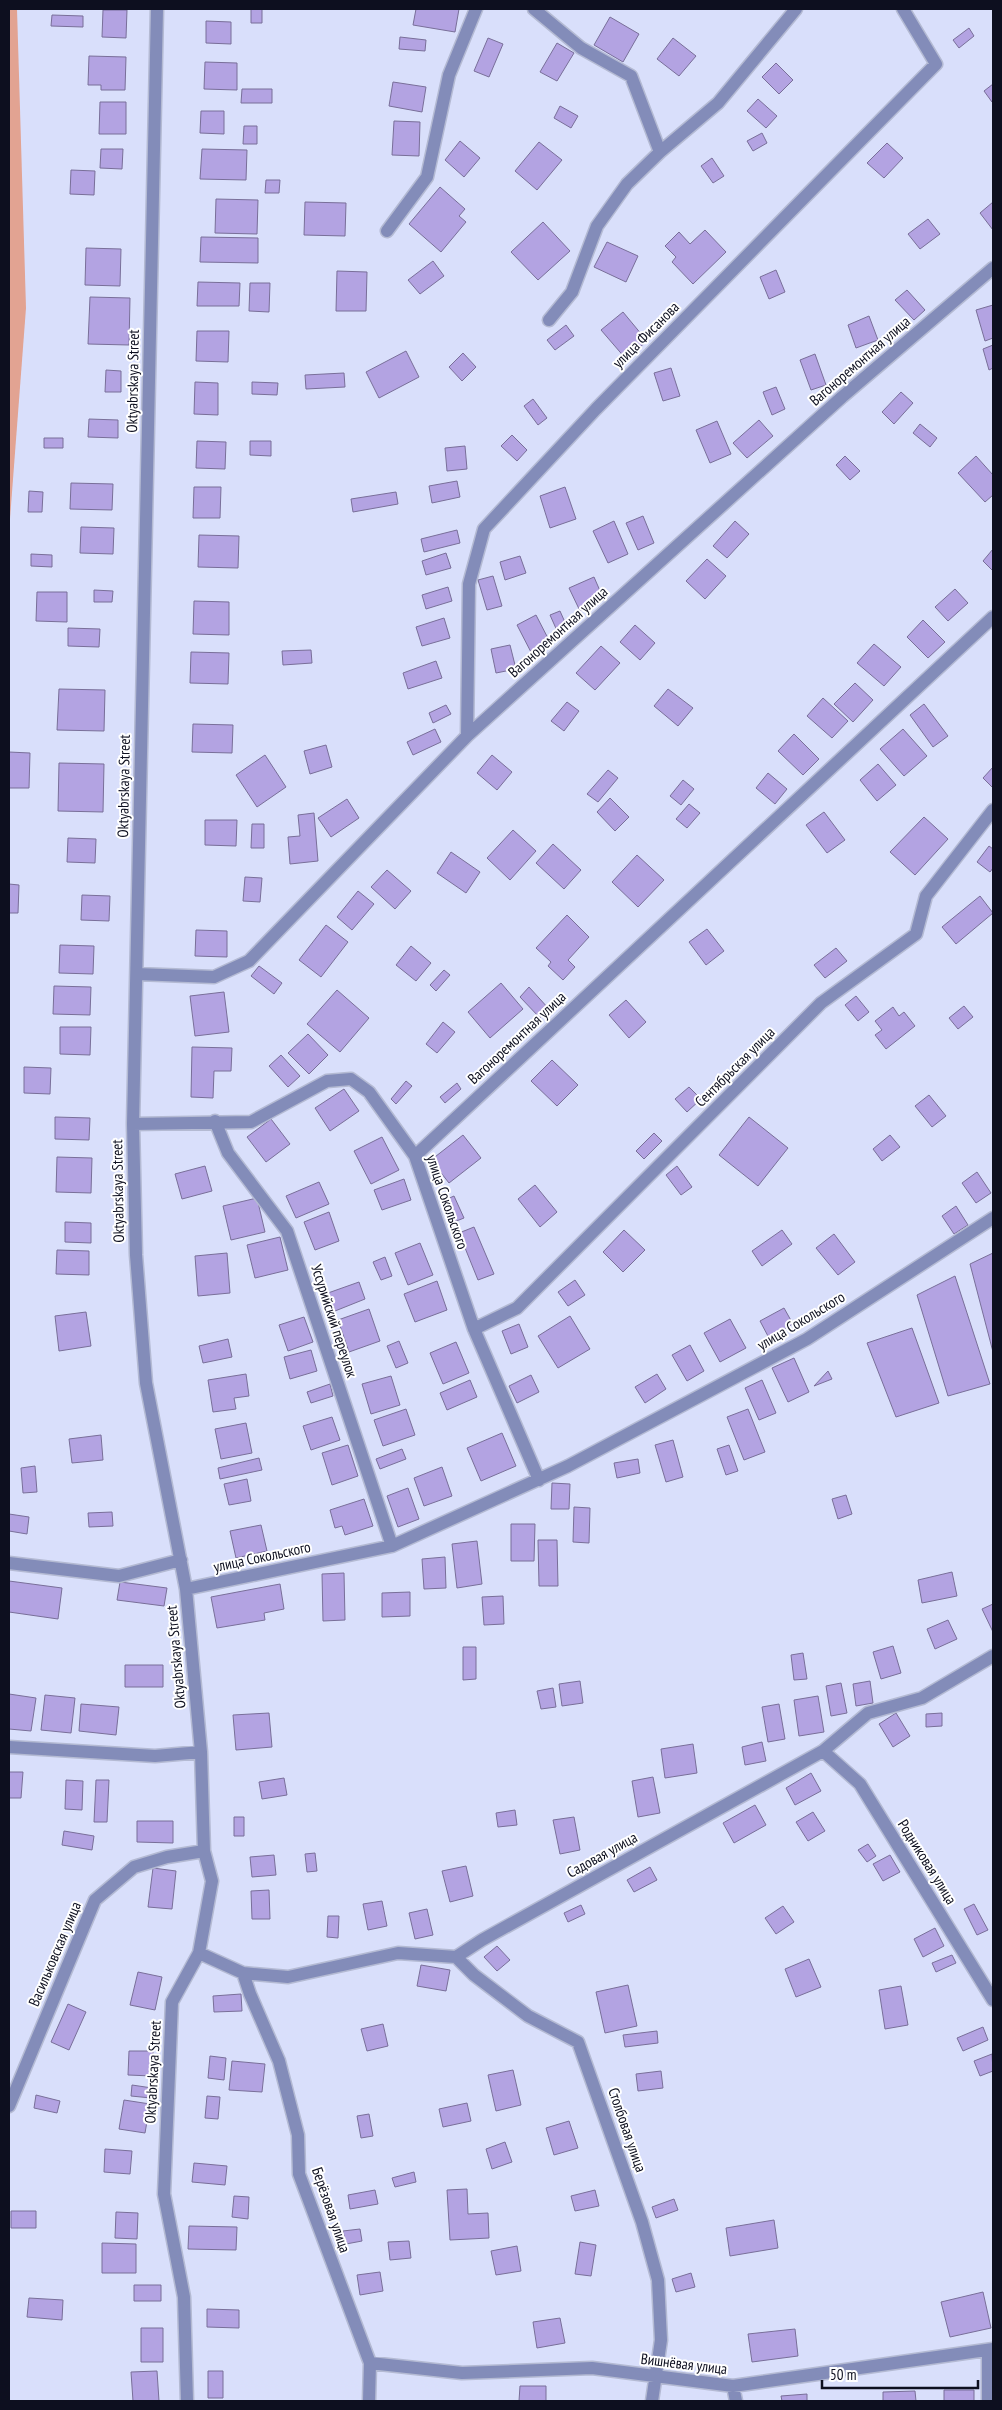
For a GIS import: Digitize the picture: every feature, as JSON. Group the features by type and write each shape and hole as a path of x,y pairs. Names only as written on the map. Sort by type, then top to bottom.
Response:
{"street":[{"name":"Oktyabrskaya Street","path":"157,9 133,1124 136,1255 146,1383 186,1589 201,1752 204,1851 212,1881 199,1952 172,2002 164,2194 184,2297 187,2401"},
{"path":"387,231 427,177 449,75 476,9"},
{"path":"534,9 582,48 631,76 660,152"},
{"path":"549,320 572,292 597,226 627,184 660,152 718,103 796,9"},
{"name":"улица Фисанова","path":"467,736 469,584 484,529 596,409 936,64 903,9"},
{"name":"Вагоноремонтная улица","path":"137,974 214,977 249,961 467,736 842,397 993,268"},
{"name":"Вагоноремонтная улица","path":"415,1156 993,617"},
{"name":"Сентябрьская улица","path":"474,1328 517,1308 821,1003 916,934 926,896 993,810"},
{"name":"улица Сокольского","path":"133,1124 250,1122 327,1080 351,1079 369,1092 415,1156 474,1328 539,1480"},
{"name":"Уссурийский переулок","path":"215,1122 228,1153 287,1231 392,1546"},
{"name":"улица Сокольского","path":"186,1589 392,1546 539,1480 807,1339 993,1218"},
{"path":"9,1563 119,1576 181,1560"},
{"name":"Садовая улица","path":"456,1957 482,1940 823,1751 868,1713 922,1698 993,1656"},
{"path":"9,1748 155,1756 201,1752"},
{"name":"Родниковая улица","path":"823,1751 860,1784 993,2000"},
{"name":"Васильковская улица","path":"9,2106 96,1900 134,1867 167,1857 204,1851"},
{"path":"199,1952 243,1973 288,1977 398,1953 456,1957"},
{"name":"Столбовая улица","path":"456,1957 474,1975 528,2016 578,2042 642,2222 658,2280 661,2340 652,2401"},
{"name":"Берёзовая улица","path":"243,1973 250,1994 280,2061 298,2136 299,2174 370,2362 369,2401"},
{"path":"988,2401 991,2349"},
{"name":"Вишнёвая улица","path":"370,2362 462,2373 592,2368 733,2386 991,2349"},
{"path":"733,2386 736,2401"}],"shaded area":[{"path":"9,9 17,9 26,308 9,532"}],"building":[{"path":"251,9 262,9 262,23 251,23"},
{"path":"416,9 459,9 455,32 413,25"},
{"path":"103,10 127,10 126,38 102,37"},
{"path":"52,15 83,16 83,27 51,26"},
{"path":"610,17 639,34 623,62 594,45"},
{"path":"206,21 231,22 231,44 206,43"},
{"path":"969,28 974,36 959,48 953,40"},
{"path":"400,37 426,40 425,51 399,49"},
{"path":"488,38 503,44 489,77 474,71"},
{"path":"673,38 696,56 679,76 657,59"},
{"path":"557,43 574,53 557,81 540,72"},
{"path":"89,56 126,57 125,90 101,90 101,85 88,85"},
{"path":"205,62 237,63 237,90 204,89"},
{"path":"776,63 793,80 779,94 762,77"},
{"path":"393,82 426,87 422,112 389,106"},
{"path":"993,84 993,101 992,102 984,91"},
{"path":"242,89 272,89 272,103 241,103"},
{"path":"758,99 777,116 766,128 747,111"},
{"path":"100,102 126,102 126,134 99,134"},
{"path":"560,106 578,116 571,128 554,118"},
{"path":"201,111 224,111 224,134 200,133"},
{"path":"394,121 420,122 419,156 392,155"},
{"path":"244,126 257,126 257,144 243,144"},
{"path":"762,133 767,143 753,151 747,141"},
{"path":"460,141 480,158 464,177 445,160"},
{"path":"539,142 562,160 537,190 515,171"},
{"path":"887,143 903,158 884,178 867,163"},
{"path":"101,149 123,149 122,169 100,168"},
{"path":"202,149 247,150 246,180 200,179"},
{"path":"712,158 724,176 713,183 701,166"},
{"path":"71,170 95,171 94,195 70,194"},
{"path":"266,180 280,180 279,193 265,193"},
{"path":"440,187 465,209 459,216 466,222 441,252 409,224"},
{"path":"216,199 258,200 257,234 215,233"},
{"path":"305,202 346,203 345,236 304,235"},
{"path":"993,202 993,230 980,213"},
{"path":"928,219 940,234 920,249 908,234"},
{"path":"543,222 570,251 538,280 511,252"},
{"path":"705,230 726,252 693,284 672,262 676,257 665,246 679,232 690,244"},
{"path":"201,237 258,238 258,263 200,262"},
{"path":"607,242 638,256 626,282 594,267"},
{"path":"86,248 121,249 120,286 85,285"},
{"path":"433,261 444,276 420,294 408,280"},
{"path":"776,270 785,292 769,299 760,277"},
{"path":"337,271 367,272 366,311 336,311"},
{"path":"198,282 240,283 239,306 197,306"},
{"path":"250,283 270,283 269,312 249,311"},
{"path":"907,290 925,310 914,320 895,300"},
{"path":"90,297 130,298 129,345 88,344"},
{"path":"993,305 993,338 985,341 976,310"},
{"path":"623,312 647,341 626,359 601,330"},
{"path":"869,316 878,340 856,348 848,325"},
{"path":"566,325 574,336 555,350 547,340"},
{"path":"197,331 229,331 228,362 196,361"},
{"path":"993,345 993,368 989,370 983,349"},
{"path":"406,351 419,377 379,398 366,372"},
{"path":"463,353 476,367 462,381 449,367"},
{"path":"815,354 826,385 811,390 800,360"},
{"path":"671,368 680,396 663,401 654,373"},
{"path":"106,370 121,371 121,392 105,392"},
{"path":"344,373 345,387 306,389 305,375"},
{"path":"195,382 218,383 218,415 194,414"},
{"path":"252,382 278,383 277,395 252,394"},
{"path":"776,387 785,409 772,415 763,392"},
{"path":"901,392 913,403 894,424 882,412"},
{"path":"533,399 547,418 538,425 524,406"},
{"path":"89,419 118,420 118,438 88,437"},
{"path":"759,420 773,436 747,458 733,443"},
{"path":"717,421 731,454 710,463 696,430"},
{"path":"920,424 937,438 930,447 913,433"},
{"path":"512,435 527,450 517,461 501,446"},
{"path":"44,438 63,438 63,448 44,448"},
{"path":"197,441 226,442 225,469 196,468"},
{"path":"250,441 271,441 271,456 250,455"},
{"path":"465,446 467,469 447,471 445,448"},
{"path":"845,456 860,471 850,480 836,465"},
{"path":"976,456 993,475 993,495 985,502 958,473"},
{"path":"457,481 460,497 432,503 429,486"},
{"path":"71,483 113,484 112,510 70,509"},
{"path":"194,487 221,487 220,518 193,518"},
{"path":"565,487 576,519 550,528 540,496"},
{"path":"29,491 43,492 42,512 28,512"},
{"path":"396,492 398,504 353,512 351,499"},
{"path":"643,516 654,543 638,550 626,523"},
{"path":"614,521 628,554 608,563 593,531"},
{"path":"735,521 749,534 727,558 713,546"},
{"path":"81,527 114,528 113,554 80,553"},
{"path":"457,530 460,543 424,552 421,539"},
{"path":"199,535 239,536 238,568 198,567"},
{"path":"993,549 993,571 983,561"},
{"path":"446,553 451,568 426,575 422,561"},
{"path":"31,554 52,555 52,567 31,566"},
{"path":"520,556 526,573 505,580 500,562"},
{"path":"707,559 726,576 705,599 686,581"},
{"path":"493,576 502,606 487,610 478,580"},
{"path":"594,577 604,600 580,611 569,588"},
{"path":"448,587 452,601 426,609 422,595"},
{"path":"955,589 968,603 948,621 935,607"},
{"path":"94,590 113,591 112,602 94,602"},
{"path":"37,592 67,592 67,622 36,621"},
{"path":"194,601 229,602 229,635 193,634"},
{"path":"560,611 568,629 558,633 550,615"},
{"path":"536,615 552,646 533,656 517,625"},
{"path":"444,618 450,638 422,646 416,627"},
{"path":"923,620 945,642 928,658 907,637"},
{"path":"635,625 655,643 640,660 620,642"},
{"path":"68,628 100,629 99,647 68,646"},
{"path":"874,644 901,667 884,686 857,663"},
{"path":"510,645 516,669 496,673 491,649"},
{"path":"601,646 620,663 595,690 576,673"},
{"path":"311,650 312,663 283,665 282,651"},
{"path":"191,652 229,653 228,684 190,683"},
{"path":"436,661 442,678 408,689 403,673"},
{"path":"855,683 873,700 853,722 834,704"},
{"path":"59,689 105,690 104,731 57,730"},
{"path":"668,689 693,708 678,726 654,706"},
{"path":"823,698 848,721 832,738 807,716"},
{"path":"567,702 579,711 564,731 551,721"},
{"path":"924,704 948,736 933,747 910,715"},
{"path":"446,705 451,714 433,723 429,713"},
{"path":"193,724 233,725 232,753 192,752"},
{"path":"435,729 441,742 413,755 407,742"},
{"path":"903,729 927,756 904,776 880,749"},
{"path":"794,734 819,759 803,775 778,751"},
{"path":"326,745 332,767 310,774 304,751"},
{"path":"9,752 30,753 29,788 9,788"},
{"path":"265,755 286,787 257,807 236,775"},
{"path":"492,755 512,772 497,790 477,773"},
{"path":"59,763 104,764 103,812 58,811"},
{"path":"878,764 896,785 877,801 860,780"},
{"path":"993,767 993,788 983,778"},
{"path":"608,770 618,778 598,802 587,794"},
{"path":"768,773 787,789 775,804 756,788"},
{"path":"683,780 694,789 681,805 670,796"},
{"path":"610,798 629,817 615,831 597,812"},
{"path":"347,799 359,818 331,837 318,818"},
{"path":"689,804 700,813 687,828 676,819"},
{"path":"824,812 845,840 827,853 806,825"},
{"path":"314,813 318,861 290,864 288,837 300,836 298,815"},
{"path":"924,817 948,839 915,875 890,852"},
{"path":"205,820 237,820 236,846 205,845"},
{"path":"252,824 264,824 264,848 251,848"},
{"path":"513,830 536,851 510,880 487,858"},
{"path":"68,838 96,839 95,863 67,862"},
{"path":"553,844 581,870 564,889 536,863"},
{"path":"989,846 993,849 993,868 990,872 977,862"},
{"path":"451,852 480,872 466,893 437,873"},
{"path":"637,855 664,880 638,907 612,882"},
{"path":"387,870 411,891 395,909 371,887"},
{"path":"245,877 262,878 260,902 243,901"},
{"path":"9,884 19,885 18,913 9,913"},
{"path":"358,891 374,904 352,930 337,917"},
{"path":"82,895 110,896 109,921 81,920"},
{"path":"980,896 993,913 956,944 942,927"},
{"path":"567,915 589,937 568,960 575,967 563,980 548,966 551,962 536,948"},
{"path":"326,925 348,942 321,977 299,960"},
{"path":"707,929 724,951 706,965 689,942"},
{"path":"196,930 227,931 227,957 195,956"},
{"path":"60,945 94,946 93,974 59,973"},
{"path":"411,946 431,963 416,981 396,965"},
{"path":"836,948 847,961 825,978 814,965"},
{"path":"259,966 282,983 274,994 251,976"},
{"path":"444,970 450,975 436,991 430,985"},
{"path":"501,983 523,1009 490,1038 468,1012"},
{"path":"54,986 91,987 90,1015 53,1014"},
{"path":"529,987 549,1009 540,1018 520,997"},
{"path":"337,990 369,1018 340,1052 307,1024"},
{"path":"224,992 229,1032 195,1036 190,996"},
{"path":"856,996 869,1012 858,1021 845,1005"},
{"path":"626,1000 646,1022 629,1038 609,1015"},
{"path":"964,1006 973,1017 958,1029 949,1018"},
{"path":"893,1007 899,1016 904,1012 915,1026 886,1049 875,1035 882,1030 875,1021"},
{"path":"443,1022 455,1032 437,1053 426,1044"},
{"path":"60,1027 91,1027 90,1055 60,1054"},
{"path":"308,1034 328,1055 309,1074 288,1053"},
{"path":"192,1047 232,1048 231,1071 214,1071 213,1098 191,1097"},
{"path":"281,1055 300,1076 288,1087 269,1066"},
{"path":"552,1060 578,1085 557,1106 531,1081"},
{"path":"24,1067 51,1068 50,1094 24,1093"},
{"path":"406,1081 412,1086 396,1104 391,1099"},
{"path":"457,1083 461,1089 445,1103 440,1097"},
{"path":"689,1087 701,1099 687,1112 675,1099"},
{"path":"344,1089 359,1111 330,1131 315,1108"},
{"path":"929,1095 946,1116 932,1127 915,1106"},
{"path":"55,1117 90,1118 89,1140 55,1139"},
{"path":"749,1117 788,1148 758,1186 719,1155"},
{"path":"271,1119 290,1144 266,1162 247,1137"},
{"path":"654,1133 662,1141 644,1159 636,1151"},
{"path":"463,1135 481,1158 449,1183 431,1160"},
{"path":"890,1135 900,1147 882,1161 873,1149"},
{"path":"382,1137 399,1170 371,1184 354,1151"},
{"path":"57,1157 92,1158 91,1193 56,1192"},
{"path":"205,1166 212,1191 182,1199 175,1174"},
{"path":"677,1166 692,1187 681,1195 666,1175"},
{"path":"977,1172 991,1193 976,1203 962,1183"},
{"path":"404,1179 411,1200 382,1210 374,1190"},
{"path":"319,1182 329,1204 296,1218 286,1196"},
{"path":"535,1185 557,1212 540,1227 518,1199"},
{"path":"454,1196 464,1218 454,1222 445,1200"},
{"path":"257,1198 265,1232 231,1240 223,1206"},
{"path":"956,1206 968,1225 954,1234 942,1216"},
{"path":"329,1212 339,1241 315,1250 304,1222"},
{"path":"65,1222 91,1223 91,1243 65,1242"},
{"path":"474,1227 494,1274 478,1280 459,1233"},
{"path":"624,1230 645,1250 623,1272 603,1252"},
{"path":"782,1230 792,1244 762,1266 752,1251"},
{"path":"834,1234 855,1262 838,1275 816,1248"},
{"path":"280,1237 288,1270 255,1278 247,1245"},
{"path":"420,1243 433,1275 408,1285 395,1253"},
{"path":"57,1250 89,1251 89,1275 56,1274"},
{"path":"227,1253 230,1293 198,1296 195,1256"},
{"path":"993,1253 993,1352 970,1264"},
{"path":"385,1257 392,1276 381,1280 373,1262"},
{"path":"955,1276 990,1384 948,1396 917,1295"},
{"path":"575,1280 585,1295 568,1306 558,1292"},
{"path":"437,1281 447,1310 415,1322 404,1294"},
{"path":"359,1282 365,1299 335,1311 328,1293"},
{"path":"784,1308 793,1324 769,1338 760,1321"},
{"path":"369,1309 380,1341 349,1352 338,1320"},
{"path":"86,1312 91,1346 59,1351 55,1316"},
{"path":"570,1316 590,1349 558,1368 538,1336"},
{"path":"304,1317 313,1342 288,1351 279,1325"},
{"path":"730,1319 746,1348 720,1362 704,1333"},
{"path":"519,1324 528,1347 511,1354 502,1331"},
{"path":"912,1328 939,1403 896,1417 867,1343"},
{"path":"228,1339 232,1357 203,1363 199,1346"},
{"path":"399,1341 408,1363 396,1368 387,1346"},
{"path":"456,1342 469,1373 443,1384 430,1353"},
{"path":"690,1345 704,1371 687,1381 672,1355"},
{"path":"311,1350 317,1371 290,1379 284,1357"},
{"path":"794,1358 809,1392 788,1402 772,1368"},
{"path":"828,1371 832,1379 814,1386"},
{"path":"246,1374 249,1396 234,1398 236,1409 213,1412 208,1380"},
{"path":"657,1374 666,1389 645,1403 635,1387"},
{"path":"531,1375 539,1392 517,1403 509,1386"},
{"path":"391,1376 400,1405 371,1414 362,1384"},
{"path":"470,1380 477,1397 447,1410 440,1393"},
{"path":"762,1380 776,1413 759,1420 745,1388"},
{"path":"330,1384 333,1396 311,1403 307,1392"},
{"path":"406,1409 415,1435 383,1446 374,1420"},
{"path":"748,1409 765,1452 744,1460 727,1417"},
{"path":"332,1417 340,1440 311,1450 303,1426"},
{"path":"246,1423 252,1453 221,1459 215,1429"},
{"path":"502,1433 516,1466 481,1481 467,1448"},
{"path":"101,1435 103,1460 72,1463 69,1439"},
{"path":"673,1440 683,1477 666,1482 655,1445"},
{"path":"348,1445 358,1476 332,1485 322,1453"},
{"path":"729,1445 738,1471 726,1475 717,1449"},
{"path":"402,1449 406,1459 380,1469 376,1459"},
{"path":"259,1458 262,1470 220,1479 218,1468"},
{"path":"638,1459 640,1473 617,1478 614,1463"},
{"path":"35,1466 37,1492 23,1493 21,1468"},
{"path":"442,1467 452,1496 424,1506 414,1478"},
{"path":"247,1479 251,1501 229,1505 224,1484"},
{"path":"552,1483 570,1484 569,1509 551,1509"},
{"path":"408,1488 419,1519 398,1527 387,1496"},
{"path":"846,1495 852,1514 838,1519 832,1499"},
{"path":"364,1499 373,1526 345,1535 342,1526 335,1528 330,1510"},
{"path":"574,1507 590,1508 589,1543 573,1542"},
{"path":"112,1512 113,1526 89,1527 88,1513"},
{"path":"9,1514 29,1517 27,1534 9,1531"},
{"path":"511,1524 535,1524 534,1561 511,1561"},
{"path":"261,1525 267,1551 236,1558 230,1531"},
{"path":"538,1540 557,1540 558,1586 539,1586"},
{"path":"477,1541 482,1584 457,1588 452,1544"},
{"path":"445,1557 446,1588 424,1589 422,1559"},
{"path":"952,1572 957,1596 922,1603 918,1580"},
{"path":"344,1573 345,1620 323,1621 322,1574"},
{"path":"9,1581 62,1588 58,1619 9,1612"},
{"path":"120,1582 167,1588 164,1606 117,1600"},
{"path":"280,1584 284,1609 264,1613 265,1620 217,1628 211,1597"},
{"path":"410,1592 410,1616 382,1617 382,1593"},
{"path":"503,1596 504,1624 484,1625 482,1597"},
{"path":"993,1604 993,1632 982,1609"},
{"path":"948,1620 957,1639 935,1649 927,1629"},
{"path":"893,1646 901,1673 881,1679 873,1652"},
{"path":"463,1647 476,1647 476,1679 463,1680"},
{"path":"803,1653 807,1679 794,1680 791,1655"},
{"path":"125,1665 163,1665 163,1687 125,1687"},
{"path":"580,1681 583,1703 562,1706 559,1684"},
{"path":"870,1681 873,1703 856,1706 853,1684"},
{"path":"841,1683 847,1713 831,1716 826,1686"},
{"path":"553,1688 556,1707 541,1709 537,1691"},
{"path":"9,1694 36,1698 31,1731 9,1729"},
{"path":"45,1695 75,1698 71,1733 41,1730"},
{"path":"818,1696 824,1732 799,1736 794,1700"},
{"path":"81,1704 119,1707 116,1735 79,1731"},
{"path":"779,1704 785,1739 768,1742 762,1707"},
{"path":"269,1713 272,1747 236,1750 233,1715"},
{"path":"896,1713 910,1736 893,1747 879,1724"},
{"path":"942,1713 942,1726 926,1727 926,1714"},
{"path":"762,1742 766,1761 745,1765 742,1747"},
{"path":"693,1744 697,1773 665,1778 661,1749"},
{"path":"9,1772 23,1772 21,1798 9,1798"},
{"path":"811,1773 821,1791 795,1805 786,1788"},
{"path":"653,1777 660,1813 638,1817 632,1781"},
{"path":"284,1778 287,1795 262,1799 259,1782"},
{"path":"66,1780 83,1781 82,1810 65,1809"},
{"path":"96,1780 109,1780 107,1822 94,1822"},
{"path":"755,1805 766,1825 734,1843 723,1823"},
{"path":"515,1810 517,1825 498,1827 496,1813"},
{"path":"813,1812 825,1831 808,1841 796,1822"},
{"path":"234,1817 244,1817 244,1836 234,1836"},
{"path":"574,1817 580,1850 560,1854 553,1820"},
{"path":"137,1821 173,1821 173,1843 137,1842"},
{"path":"64,1831 94,1836 92,1850 62,1845"},
{"path":"868,1844 876,1856 867,1862 858,1850"},
{"path":"315,1853 317,1871 307,1872 305,1854"},
{"path":"274,1855 276,1875 252,1877 250,1857"},
{"path":"890,1855 900,1872 883,1881 873,1864"},
{"path":"466,1866 473,1896 450,1902 442,1871"},
{"path":"650,1867 657,1880 634,1892 627,1880"},
{"path":"153,1868 176,1871 172,1909 148,1907"},
{"path":"269,1890 270,1919 252,1919 251,1891"},
{"path":"382,1901 387,1926 368,1930 363,1904"},
{"path":"974,1904 988,1930 977,1935 964,1909"},
{"path":"581,1905 585,1914 568,1922 564,1913"},
{"path":"783,1906 794,1922 776,1934 765,1918"},
{"path":"427,1909 433,1935 415,1939 409,1913"},
{"path":"328,1916 339,1916 338,1938 327,1937"},
{"path":"935,1928 944,1946 923,1957 914,1939"},
{"path":"497,1946 510,1960 497,1971 484,1957"},
{"path":"952,1955 956,1963 936,1972 932,1963"},
{"path":"809,1959 821,1987 796,1997 785,1969"},
{"path":"421,1965 450,1970 446,1991 417,1986"},
{"path":"138,1972 162,1977 155,2010 130,2005"},
{"path":"628,1985 637,2026 605,2033 596,1992"},
{"path":"901,1986 908,2025 885,2029 879,1990"},
{"path":"241,1994 242,2011 214,2012 213,1996"},
{"path":"68,2004 86,2012 69,2050 51,2042"},
{"path":"383,2024 388,2046 367,2051 361,2029"},
{"path":"983,2027 988,2040 963,2051 957,2038"},
{"path":"657,2031 658,2043 625,2047 623,2035"},
{"path":"129,2051 153,2051 152,2076 128,2075"},
{"path":"992,2054 993,2071 980,2076 974,2061"},
{"path":"210,2056 226,2058 224,2080 208,2078"},
{"path":"232,2061 265,2064 262,2092 229,2090"},
{"path":"513,2070 521,2105 496,2111 488,2075"},
{"path":"661,2071 663,2088 638,2091 636,2074"},
{"path":"132,2085 152,2088 151,2098 131,2096"},
{"path":"36,2095 60,2101 57,2113 34,2108"},
{"path":"207,2096 220,2097 218,2119 205,2118"},
{"path":"124,2100 150,2104 145,2133 119,2129"},
{"path":"467,2103 471,2121 443,2127 439,2109"},
{"path":"369,2114 373,2136 361,2138 357,2116"},
{"path":"569,2121 578,2148 554,2155 546,2128"},
{"path":"505,2142 512,2162 492,2169 486,2149"},
{"path":"105,2149 132,2151 130,2174 104,2172"},
{"path":"194,2163 227,2166 225,2185 192,2182"},
{"path":"414,2172 416,2182 395,2187 392,2178"},
{"path":"467,2189 468,2214 488,2213 489,2238 450,2240 447,2190"},
{"path":"375,2190 378,2204 350,2209 348,2195"},
{"path":"595,2190 599,2206 575,2211 571,2196"},
{"path":"234,2196 249,2197 248,2219 232,2217"},
{"path":"674,2199 678,2210 656,2218 652,2207"},
{"path":"11,2211 36,2211 36,2228 11,2228"},
{"path":"116,2212 138,2213 137,2239 115,2238"},
{"path":"774,2220 778,2248 730,2256 726,2228"},
{"path":"189,2226 237,2227 236,2250 188,2249"},
{"path":"360,2229 362,2241 346,2244 343,2231"},
{"path":"409,2241 411,2258 390,2260 388,2242"},
{"path":"580,2242 596,2245 591,2276 575,2274"},
{"path":"102,2243 136,2244 136,2273 102,2273"},
{"path":"517,2246 521,2271 496,2275 491,2251"},
{"path":"380,2272 383,2291 360,2295 357,2275"},
{"path":"691,2273 695,2287 676,2292 672,2279"},
{"path":"134,2285 161,2285 161,2301 134,2301"},
{"path":"983,2292 991,2328 950,2337 941,2302"},
{"path":"29,2298 63,2300 62,2320 27,2317"},
{"path":"207,2309 239,2310 239,2328 207,2327"},
{"path":"560,2318 565,2343 537,2348 533,2322"},
{"path":"141,2328 163,2328 163,2362 141,2362"},
{"path":"795,2329 798,2356 752,2362 748,2334"},
{"path":"157,2371 159,2401 133,2401 131,2372"},
{"path":"208,2371 223,2371 223,2398 208,2398"},
{"path":"520,2386 546,2386 546,2401 519,2401"},
{"path":"944,2390 974,2390 974,2401 944,2401"},
{"path":"915,2391 916,2401 883,2401 883,2392"},
{"path":"807,2394 807,2401 782,2401 781,2396"}]}
